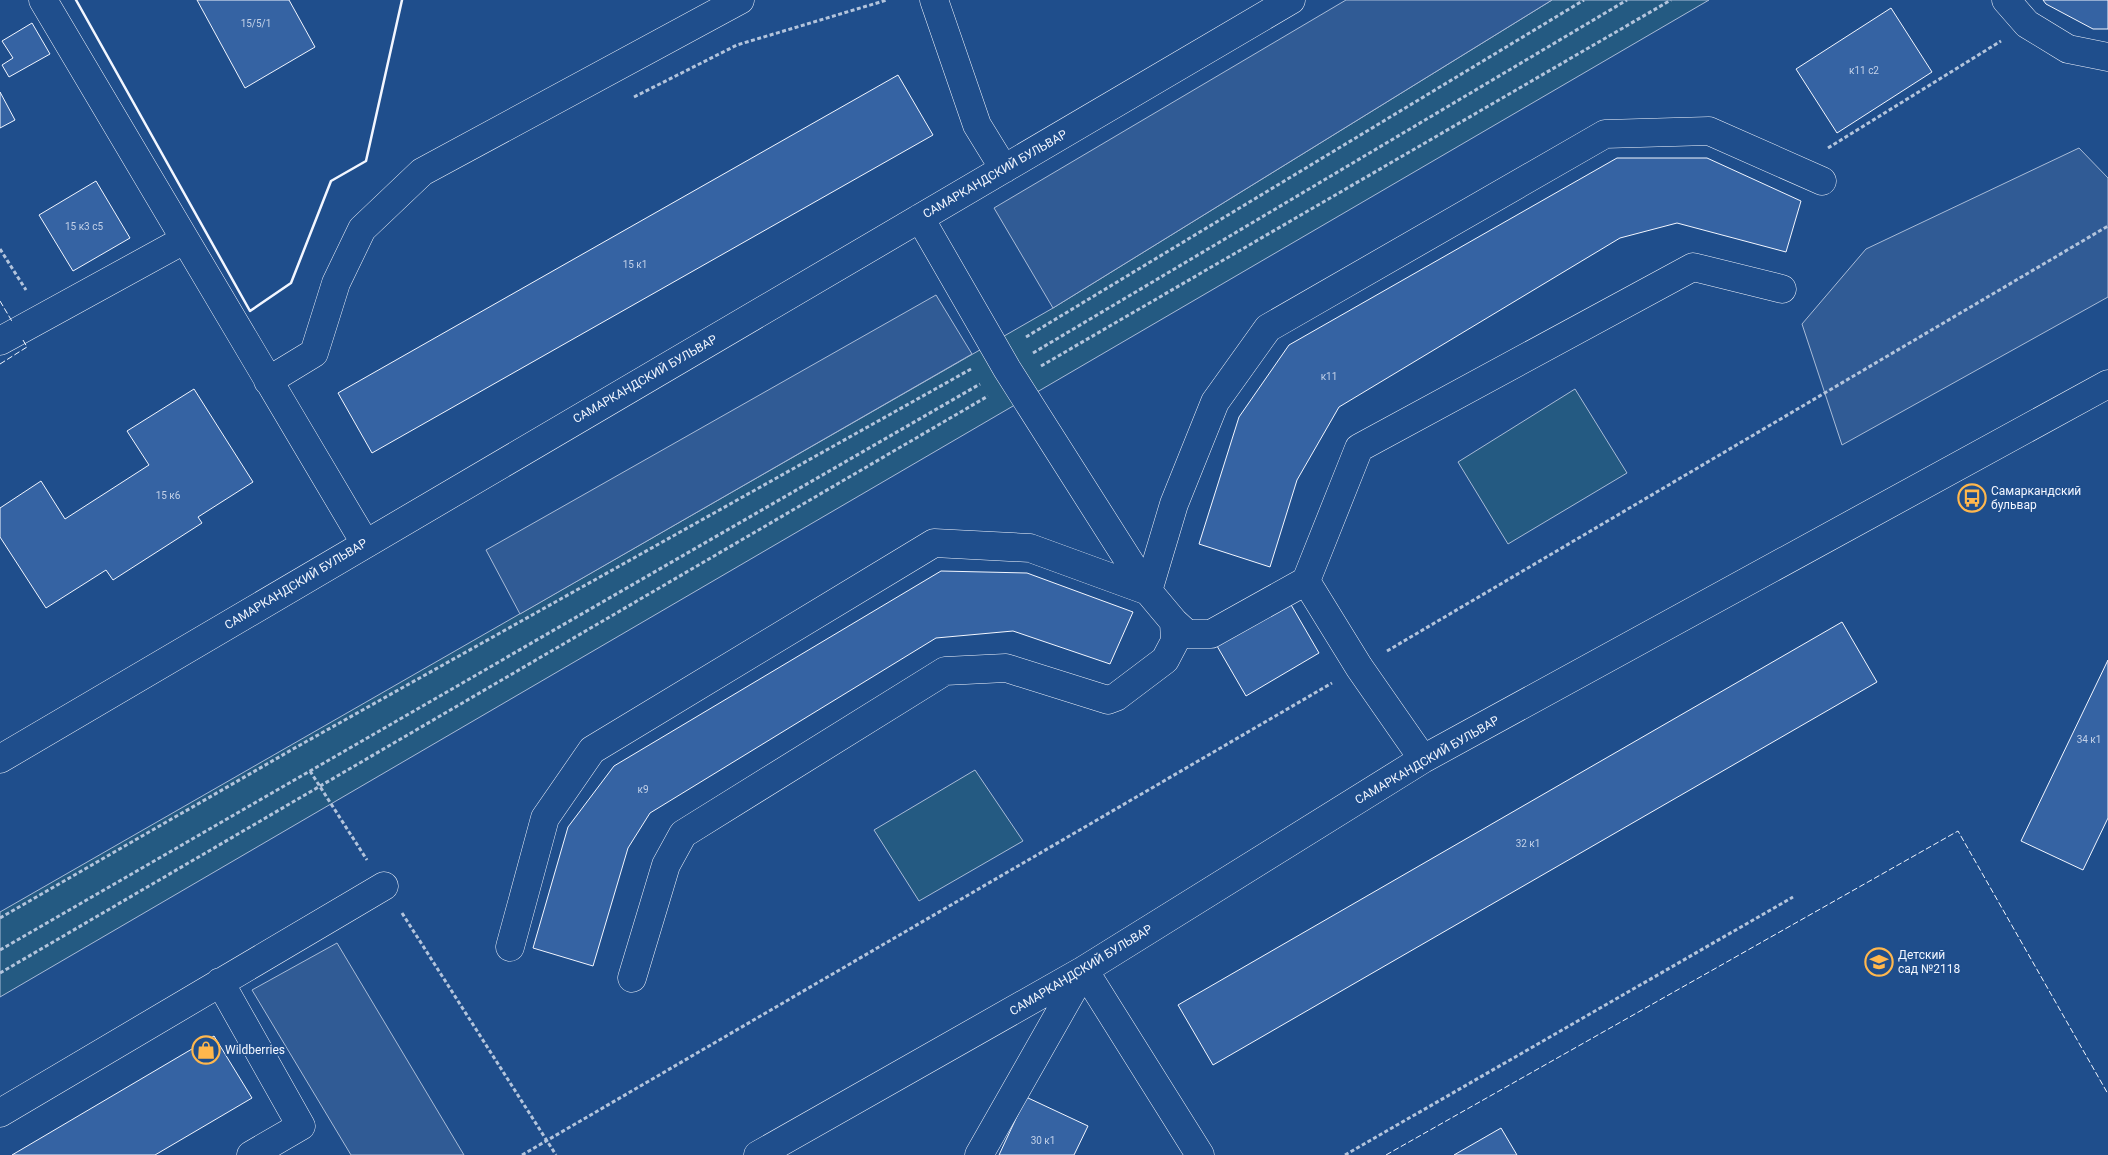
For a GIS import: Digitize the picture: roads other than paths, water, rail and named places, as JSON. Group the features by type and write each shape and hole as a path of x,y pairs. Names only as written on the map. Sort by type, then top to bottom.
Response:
{"street":[{"path":"43,0 184,240 366,543"},
{"path":"268,381 314,354 336,284 362,229 422,172 740,0"},
{"path":"934,0 977,125 1004,169"},
{"name":"САМАРКАНДСКИЙ БУЛЬВАР","path":"0,759 1291,0"},
{"path":"2006,0 2027,24 2068,49 2108,57"},
{"path":"1148,591 1174,504 1215,402 1268,328 1605,134 1709,131 1822,181"},
{"path":"920,218 1007,368 1148,591 1174,622 1187,634 1211,634 1306,581 1359,448 1694,266 1782,289"},
{"path":"0,341 42,316 184,240"},
{"name":"САМАРКАНДСКИЙ БУЛЬВАР","path":"758,1155 1084,970 1423,759 2108,384"},
{"path":"510,947 545,818 592,750 934,543 1030,548 1148,591"},
{"path":"1306,581 1359,667 1423,759"},
{"path":"632,978 666,865 683,834 945,671 1006,668 1108,700 1116,697 1165,660 1175,641 1174,622"},
{"path":"0,1113 384,886"},
{"path":"979,1155 1084,970 1200,1155"},
{"path":"220,982 301,1126 252,1155"}],"place":[{"name":"Самаркандский бульвар","path":"1972,498"},
{"name":"Детский сад №2118","path":"1879,962"},
{"name":"Wildberries","path":"206,1050"}]}
